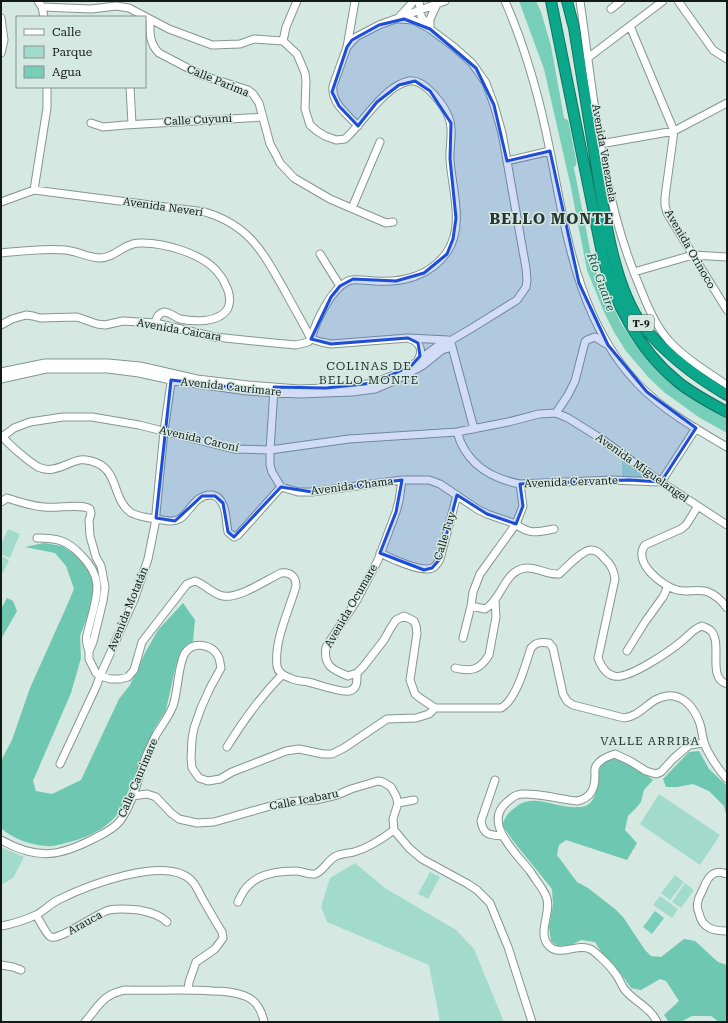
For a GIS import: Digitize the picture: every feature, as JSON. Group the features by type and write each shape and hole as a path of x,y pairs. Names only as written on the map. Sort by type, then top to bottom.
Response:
{"highway":[{"name":"T-9","path":"551,1 606,272 612,290 634,332 669,374 686,388 727,412"},
{"path":"567,1 574,28"},
{"name":"T-9","path":"571,1 574,28 605,217 615,264 622,286 632,308 643,325 668,353 696,376 727,395"},
{"path":"632,308 639,326 666,359 678,370 702,387 727,402"}],"street":[{"path":"283,41 286,27 297,1"},
{"path":"355,1 347,47 332,92 334,99 339,106 358,126"},
{"path":"397,19 408,10 414,1"},
{"path":"419,1 421,16 430,29"},
{"path":"347,47 352,40 360,34 379,25 445,1"},
{"path":"505,1 535,84 567,236 579,283 590,310 608,345 632,377 647,392 696,428 727,447"},
{"name":"Avenida Venezuela","path":"580,1 600,144 613,208 634,272 652,315 669,340 679,352 727,385"},
{"path":"611,9 621,1"},
{"path":"589,57 663,1"},
{"path":"678,1 710,47 727,58"},
{"path":"44,16 40,4 91,10 116,6 129,8 143,16"},
{"path":"430,29 430,19 437,4"},
{"path":"1,18 4,40 1,53"},
{"path":"146,18 169,29 212,45 240,44 254,39 283,41 297,54 305,73 305,109 310,125 317,131 336,140 345,139 358,126 377,102 399,85 406,82 415,81 423,84 430,91 449,117 451,123 450,159 456,229 451,246 441,260 424,273 396,281 353,280 340,286 331,297 314,327 311,339 331,344 408,338 451,344 517,300 526,287 527,274 524,255 498,119 486,83 472,63 430,29 413,20 397,19"},
{"name":"Calle Parima","path":"150,20 150,40 153,48 159,53 201,75 248,90 257,98 270,144 280,163 290,175 307,187 330,199 386,223 394,222"},
{"name":"Avenida Orinoco","path":"630,26 674,131 665,205 667,213 727,310"},
{"path":"1,202 34,190 48,108 47,88"},
{"path":"130,88 132,124"},
{"path":"600,144 674,131 727,103"},
{"name":"Calle Cuyuní","path":"91,124 103,127 263,117"},
{"path":"352,208 380,142"},
{"path":"507,161 550,151"},
{"name":"Avenida Neverí","path":"34,190 197,210 227,220 248,236 265,256 311,339"},
{"path":"1,253 66,250 97,258 103,258 110,256 131,243 140,243 172,247 188,252 208,264 220,274 229,298 228,308 224,312 215,318 197,321 180,319 166,312 157,316 155,323"},
{"path":"320,254 340,286"},
{"path":"634,272 693,255 727,257"},
{"name":"Avenida Caicara","path":"1,325 12,319 26,315 40,318 77,317 97,324 105,325 123,321 155,323 215,337 274,343 296,345 308,342 311,339"},
{"path":"556,413 575,381 585,342 595,337 599,338 608,345"},
{"path":"408,338 414,340 420,348 420,356 417,362"},
{"path":"451,344 474,429"},
{"name":"Avenida Caurimare","path":"1,379 46,369 77,368 108,369 171,377 224,388 274,390 351,387 374,383 394,375 417,362 439,345 451,344"},
{"name":"Avenida Caurimare","path":"274,390 299,394 326,394 375,389 417,369 451,344"},
{"name":"Avenida Caurimare","path":"1,372 45,363 77,362 140,366 171,377"},
{"name":"Avenida Motatán","path":"60,764 134,600 148,559 156,518 164,431 171,377"},
{"path":"1,437 39,468 46,470 54,469 79,460 87,460 104,466 111,475 122,504 132,513 175,521 179,519 202,496 215,496 220,498 223,503 228,532 234,537 238,535 281,487 272,472 270,465 274,390"},
{"name":"Avenida Caroní","path":"1,437 22,424 46,419 92,417 164,431 234,449 270,450 349,439 457,432 539,414 556,413"},
{"name":"Avenida Miguelangel","path":"556,413 568,418 600,438 661,482 727,525"},
{"path":"661,482 696,428"},
{"name":"Avenida Cervante","path":"457,432 460,443 466,453 480,467 498,478 520,484 629,480 661,482"},
{"name":"Avenida Chama","path":"281,487 298,492 312,492 402,480 429,480 440,484 477,509 516,524 523,529 531,532 554,529"},
{"name":"Avenida Ocumare","path":"357,673 348,676 335,671 326,661 326,647 357,600 372,573 396,512 402,480"},
{"path":"463,638 473,592 480,574 516,524 523,506 520,484"},
{"name":"Calle Tuy","path":"380,553 389,558 424,570 437,565 440,559 457,495"},
{"path":"1,502 7,498 24,504 44,507 61,508 82,506 90,508 90,536 96,557 101,566 104,586 101,608 93,642 89,651"},
{"path":"698,506 686,525 681,529 648,543 642,550 642,558 646,567 668,586 682,591 707,592 716,596 727,608"},
{"path":"37,538 54,538 63,541 86,559 96,575 98,588 86,642 89,651 89,660 93,668 100,676 111,679 128,677 134,670 142,642 187,584 195,581 202,583 215,593 223,596 232,596 251,589 281,573 286,573 292,575 296,581 296,586 277,650 278,668 282,674 292,680 308,682 342,691 350,691 357,685 357,673 384,640 396,620 404,616 414,621 417,633 410,680 415,694 435,708 501,708 505,706 511,698 531,648 535,644 542,642 549,643 553,648 563,694 567,701 573,705 624,718 630,717 644,709 656,699 670,696 687,702 695,712 700,724 704,743 727,779"},
{"path":"471,606 485,609 492,606 504,586 518,570 530,568 559,574 586,551 592,550 598,552 608,561 614,571 616,579 598,658 604,671 612,676 620,677 629,674 664,655 695,629 702,626 710,630 714,636 716,644 715,654 717,674 724,683 727,684"},
{"path":"627,651 641,627 663,597 668,586"},
{"path":"455,668 471,670 478,668 487,659 496,617 495,601"},
{"name":"Calle Caurimare","path":"1,840 33,853 58,853 76,848 107,832 119,823 126,811 141,769 152,744 173,707 180,669 185,652 196,646 203,645 212,648 218,656 221,668 201,708 192,739 192,768 199,778 208,781 220,779 232,772 286,751 299,749 323,754 332,754 344,748 387,719 416,718 429,714 435,708"},
{"path":"226,747 242,722 282,674"},
{"path":"657,1022 654,1015 625,990 615,972 590,949 576,947 560,951 554,950 548,946 545,938 547,899 530,872 502,836 498,818 499,812 503,805 517,795 528,794 577,802 584,800 593,792 596,766 608,756 615,754 646,771 656,774 661,772 673,759 689,746 704,743"},
{"path":"495,780 481,821 485,832 502,836"},
{"name":"Calle Icabaru","path":"132,796 147,794 156,797 170,813 179,819 197,823 221,820 284,802 316,800 337,795 378,781 391,786 398,803"},
{"path":"414,800 398,803 393,819 394,830 409,848 422,859 478,890 490,903 508,947 532,1022"},
{"path":"238,902 244,890 250,883 259,878 281,871 299,871 315,874 335,856 364,848 394,830"},
{"path":"1,926 36,915 58,900 121,876 154,870 176,872 187,877 195,884 222,932 223,938 215,949 196,962 189,982 188,990"},
{"path":"727,874 720,872 713,874 708,878 700,895 697,908 699,916 706,926 718,931 727,931"},
{"name":"Arauca","path":"36,915 48,936 52,938 65,934 92,917 109,910 142,911 159,916 167,922"},
{"path":"1,965 21,970"},
{"path":"85,1022 104,999 116,992 125,990 221,991 245,996 252,1000 260,1009 264,1022"}],"highlighted area":[{"path":"404,19 430,29 476,68 494,105 507,161 550,151 579,283 608,345 647,392 696,428 661,482 629,480 520,484 523,506 516,524 487,514 457,495 440,559 432,568 424,570 380,553 396,512 402,480 312,492 281,487 234,537 228,532 223,503 215,496 202,496 175,521 156,518 171,380 274,392 274,387 326,388 373,383 411,366 420,356 418,343 408,338 331,344 311,339 331,297 340,286 353,279 396,281 424,273 447,254 453,239 456,218 450,159 451,123 430,91 415,81 399,85 377,102 358,126 339,106 332,92 347,47 352,40 379,25"}],"green space":[{"path":"622,460 652,478 622,478"},
{"path":"8,529 20,534 10,558 1,554 1,545"},
{"path":"1,556 9,560 1,577"},
{"path":"659,794 720,835 700,865 640,824"},
{"path":"1,847 24,857 13,878 1,885"},
{"path":"355,863 385,888 456,930 474,949 504,1022 440,1022 429,965 327,922 321,907 330,878"},
{"path":"430,872 440,877 428,899 418,894"},
{"path":"675,875 684,882 670,900 661,893"},
{"path":"685,883 694,890 681,908 672,902"},
{"path":"660,896 678,909 672,918 653,905"}],"shaded area":[{"path":"44,543 62,546 81,558 93,575 95,587 89,612 80,636 81,658 71,693 33,781 36,791 52,794 81,780 119,699 130,685 158,630 183,603 195,620 193,641 183,651 176,665 166,710 154,729 120,811 108,824 94,833 79,839 51,846 22,841 1,828 1,761 12,740 30,688 74,589 66,566 55,553 25,547"},
{"path":"7,598 13,601 17,611 1,639 1,609"},
{"path":"699,751 709,769 727,786 727,818 724,806 709,791 693,784 677,787 666,787 663,779 689,752"},
{"path":"612,757 634,767 653,780 644,790 641,802 628,816 625,830 637,843 627,860 566,840 559,845 557,855 577,882 588,888 623,917 645,950 651,956 661,957 684,939 695,941 718,962 727,965 727,1022 719,1022 711,1016 692,1016 680,1022 669,1022 664,1015 679,1001 666,981 660,979 641,990 631,988 619,971 606,960 595,942 581,940 571,945 558,946 551,941 549,927 553,905 552,889 502,825 510,812 524,802 538,801 569,807 586,806 591,802 596,792 599,770 602,765"}],"water":[{"path":"519,1 536,1 541,12 551,46 593,265 621,323 634,343 661,373 705,405 727,418 727,433 700,418 665,393 649,378 626,351 604,312 587,270 570,183 544,69"},
{"path":"655,911 664,918 652,934 643,927"}],"waterway":[{"name":"Río Guaire","path":"564,123 572,163"}],"district":[{"name":"BELLO MONTE","path":"552,219"},
{"name":"COLINAS DE BELLO MONTE","path":"369,373"},
{"name":"VALLE ARRIBA","path":"650,741"}]}
